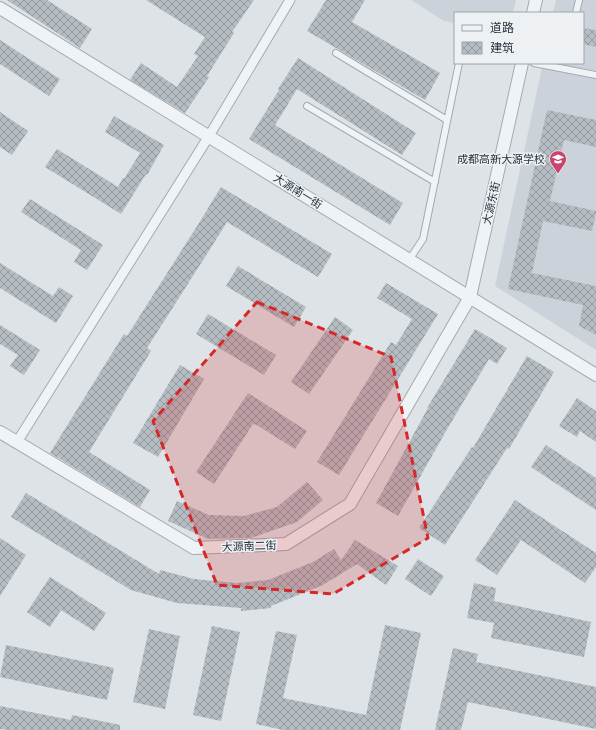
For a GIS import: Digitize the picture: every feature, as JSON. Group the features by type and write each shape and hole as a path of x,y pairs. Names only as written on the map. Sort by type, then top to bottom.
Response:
{"street":[{"path":"17,442 209,136 290,0"},
{"path":"533,12 536,0"},
{"name":"大源南一街","path":"0,8 596,375"},
{"name":"大源东街","path":"470,297 522,64"},
{"name":"大源南二街","path":"0,432 194,548 286,544 350,504 470,297"}],"lane":[{"path":"576,12 579,0"},
{"path":"336,53 447,120"},
{"path":"409,260 423,239 458,64"},
{"path":"544,64 565,66 596,75"},
{"path":"307,106 434,182"}],"highlighted area":[{"path":"257,302 391,357 428,538 333,594 217,585 153,421"}],"shaded area":[{"path":"411,0 516,0 513,12 454,12 454,23 444,21"},
{"name":"成都高新大源学校","path":"556,0 596,0 596,350 495,286 543,64 584,64 584,12 553,12"}],"building":[{"path":"7,0 47,0 92,29 80,48"},
{"path":"146,0 254,0 232,32 234,33 207,76 209,77 185,113 130,80 141,63 177,87 198,56 194,54 205,37"},
{"path":"326,0 365,0 352,22 440,73 425,100 307,31"},
{"path":"584,28 596,30 596,47 584,44"},
{"path":"0,40 60,79 49,96 0,64"},
{"path":"298,58 416,133 402,155 297,89 275,125 403,203 390,225 249,139"},
{"path":"547,110 596,120 596,147 564,140 550,201 596,211 596,213 592,231 543,221 532,273 596,286 596,335 579,326 583,305 508,289"},
{"path":"0,112 28,131 12,155 0,147"},
{"path":"114,116 164,145 147,175 146,174 121,214 45,167 57,149 118,187 140,153 105,132"},
{"path":"221,187 332,254 318,277 227,222 147,348 151,351 89,452 150,490 140,507 50,453 124,334 127,336"},
{"path":"30,199 103,245 87,270 74,262 81,250 21,212"},
{"path":"0,263 53,296 59,287 73,296 56,323 0,288"},
{"path":"238,266 306,307 294,327 226,286"},
{"path":"386,283 438,314 339,475 317,462 391,342 396,345 412,319 377,298"},
{"path":"208,314 276,355 264,375 196,334"},
{"path":"335,317 353,330 309,394 291,382"},
{"path":"0,325 40,350 24,375 10,366 18,355 0,344"},
{"path":"475,329 507,348 497,364 489,359 398,516 376,503 427,408"},
{"path":"527,356 554,372 509,449 507,448 445,545 419,528 472,447 473,448"},
{"path":"180,365 204,379 158,457 133,443"},
{"path":"248,393 307,431 295,449 253,424 214,484 196,472"},
{"path":"577,398 596,411 596,442 580,431 577,437 559,426"},
{"path":"546,445 596,478 596,510 531,467"},
{"path":"307,482 323,500 297,522 251,538 208,539 168,521 177,501 209,515 244,516 277,507"},
{"path":"26,493 159,574 160,570 194,579 236,583 268,580 313,562 334,549 341,560 355,540 398,566 386,585 357,564 323,585 271,606 271,608 241,611 241,608 177,603 131,590 11,517"},
{"path":"515,500 596,553 596,567 585,583 521,540 497,575 475,560"},
{"path":"0,538 26,555 0,596"},
{"path":"418,559 444,576 431,596 405,579"},
{"path":"50,577 106,613 94,631 61,610 50,627 27,612"},
{"path":"474,583 496,588 494,601 591,622 584,657 491,638 494,623 467,618"},
{"path":"385,625 421,633 400,730 283,730 256,724 276,631 297,635 283,698 366,715"},
{"path":"212,626 240,632 221,721 193,715"},
{"path":"149,629 180,636 165,709 133,702"},
{"path":"6,645 114,668 107,700 0,677"},
{"path":"453,648 478,654 476,662 596,687 596,729 468,702 461,730 435,730"},
{"path":"0,706 71,720 72,715 120,725 120,730 0,729"}],"place":[{"name":"成都高新大源学校","path":"558,174"}]}
